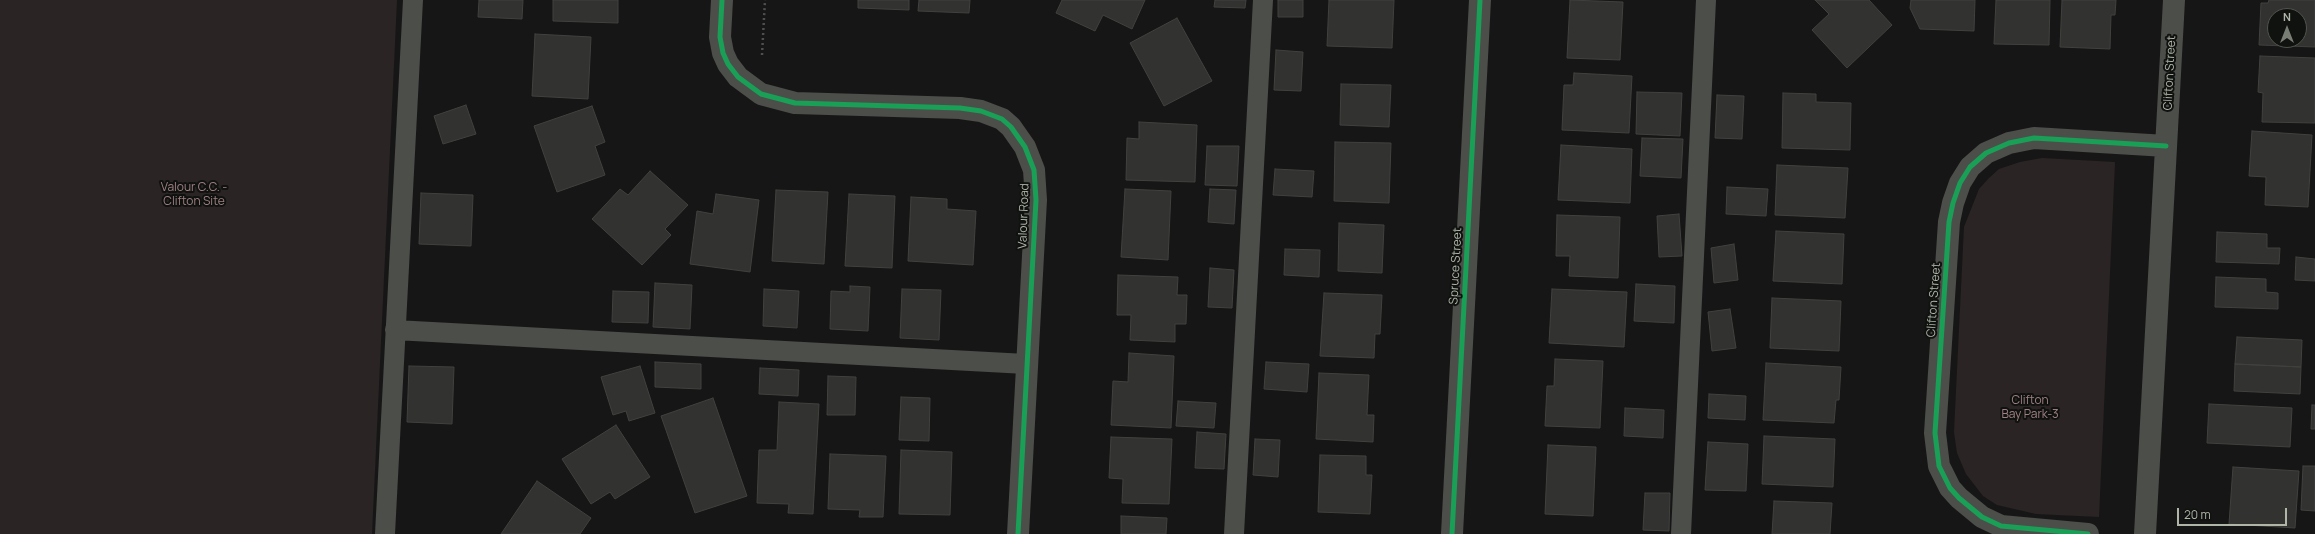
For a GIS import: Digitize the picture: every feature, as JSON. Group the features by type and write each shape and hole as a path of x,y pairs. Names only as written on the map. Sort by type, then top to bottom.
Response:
{"street":[{"name":"Valour Road","path":"722,0 720,37 723,53 728,64 738,77 761,94 796,103 960,108 995,116 1011,127 1025,147 1034,170 1036,185 1018,534"},
{"name":"Spruce Street","path":"1452,534 1480,0"},
{"name":"Clifton Street","path":"2145,534 2174,0"},
{"name":"Clifton Street","path":"2088,534 2001,526 1982,517 1958,498 1950,488 1939,466 1935,433 1952,209 1960,183 1970,167 1986,153 2009,143 2034,138 2166,146"}],"lane":[{"path":"385,534 413,0"},
{"path":"1234,534 1263,0"},
{"path":"1681,534 1706,0"},
{"path":"396,330 1026,364"}],"path":[{"path":"761,94 765,0"}],"green space":[{"name":"Valour C.C. - Clifton Site","path":"0,0 397,0 372,534 0,534"},
{"name":"Clifton Bay Park-3","path":"2042,158 2115,162 2099,517 2036,514 1997,505 1983,496 1966,474 1957,453 1954,432 1964,227 1979,189 1999,169 2020,162"}],"building":[{"path":"479,0 523,0 522,19 478,17"},
{"path":"553,0 618,0 618,23 553,21"},
{"path":"858,0 909,0 909,10 858,8"},
{"path":"919,0 970,0 969,13 918,11"},
{"path":"1062,0 1145,0 1132,29 1103,15 1095,31 1056,13"},
{"path":"1215,0 1246,0 1245,8 1214,7"},
{"path":"1278,0 1303,0 1303,17 1278,17"},
{"path":"1329,0 1394,0 1392,48 1327,46"},
{"path":"1570,0 1623,2 1620,60 1567,58"},
{"path":"1815,0 1869,0 1892,25 1847,68 1812,30 1829,14"},
{"path":"1911,0 1975,0 1974,31 1920,29 1910,8"},
{"path":"1996,0 2050,0 2049,45 1994,44"},
{"path":"2062,0 2116,0 2115,15 2111,15 2110,49 2060,47"},
{"path":"2269,0 2315,0 2315,47 2307,47 2307,8 2267,8 2267,45 2259,45 2261,3 2268,3"},
{"path":"1177,18 1212,81 1164,106 1130,43"},
{"path":"535,34 591,37 588,99 532,96"},
{"path":"1276,50 1303,52 1301,91 1274,90"},
{"path":"2260,56 2315,58 2315,123 2262,122 2263,93 2258,92"},
{"path":"1574,73 1632,76 1629,133 1562,130 1564,85 1573,85"},
{"path":"1341,84 1391,85 1389,127 1340,125"},
{"path":"1637,92 1682,93 1680,136 1636,134"},
{"path":"1783,93 1816,94 1816,102 1851,103 1850,150 1782,148"},
{"path":"1717,95 1744,96 1742,139 1715,138"},
{"path":"466,105 476,134 443,144 434,116"},
{"path":"592,106 605,142 595,146 605,175 557,192 534,126"},
{"path":"1139,122 1197,125 1195,182 1126,180 1127,138 1139,139"},
{"path":"2252,131 2312,135 2308,207 2265,205 2266,177 2249,176"},
{"path":"1642,138 1683,139 1681,178 1640,176"},
{"path":"1335,142 1391,143 1389,203 1334,201"},
{"path":"1561,145 1632,149 1630,203 1558,200"},
{"path":"1207,146 1239,146 1237,186 1205,185"},
{"path":"1777,165 1848,168 1845,218 1775,215"},
{"path":"1275,169 1314,171 1312,197 1273,195"},
{"path":"650,171 688,205 665,229 671,235 642,265 592,219 620,189 628,195"},
{"path":"1727,187 1768,189 1766,216 1726,214"},
{"path":"1125,189 1171,191 1168,260 1121,257"},
{"path":"1210,189 1236,190 1234,224 1208,222"},
{"path":"776,190 828,192 824,264 772,261"},
{"path":"421,193 473,195 471,246 419,244"},
{"path":"716,194 759,200 750,272 690,264 697,211 713,214"},
{"path":"849,194 895,196 892,268 845,266"},
{"path":"911,197 947,199 947,209 976,211 973,265 908,261"},
{"path":"1679,214 1682,256 1659,257 1657,216"},
{"path":"1557,215 1620,217 1618,278 1569,276 1570,256 1556,256"},
{"path":"1339,223 1384,225 1382,273 1338,271"},
{"path":"1776,231 1844,234 1842,284 1773,281"},
{"path":"2217,232 2267,234 2267,248 2280,248 2279,264 2216,262"},
{"path":"1734,244 1738,280 1714,283 1711,248"},
{"path":"1285,249 1320,250 1319,277 1284,275"},
{"path":"2296,257 2315,259 2315,281 2295,280"},
{"path":"1210,268 1234,270 1232,308 1208,307"},
{"path":"1118,275 1178,277 1177,295 1187,295 1186,324 1175,324 1175,342 1130,340 1131,315 1117,315"},
{"path":"2216,277 2266,279 2266,292 2278,293 2278,309 2215,307"},
{"path":"655,283 692,285 690,329 653,327"},
{"path":"1636,284 1675,286 1674,323 1634,321"},
{"path":"850,286 870,287 868,331 830,329 831,291 850,292"},
{"path":"764,289 799,291 797,328 763,326"},
{"path":"902,289 941,290 939,340 900,338"},
{"path":"1552,289 1627,292 1624,347 1549,343"},
{"path":"613,291 649,292 648,323 612,322"},
{"path":"1324,293 1382,295 1380,334 1375,334 1374,358 1320,356"},
{"path":"1772,298 1841,301 1839,351 1770,348"},
{"path":"1730,309 1736,348 1712,351 1708,312"},
{"path":"2237,337 2302,340 2301,367 2235,364"},
{"path":"1129,353 1174,356 1171,428 1111,425 1113,381 1128,382"},
{"path":"1555,359 1603,361 1600,428 1545,426 1547,386 1554,386"},
{"path":"655,362 701,364 701,389 655,387"},
{"path":"1266,362 1309,364 1307,392 1264,389"},
{"path":"1766,363 1841,367 1839,400 1836,400 1834,423 1763,420"},
{"path":"2235,364 2301,367 2300,394 2234,391"},
{"path":"409,366 454,367 452,424 407,422"},
{"path":"640,366 655,413 629,421 626,411 613,415 601,377"},
{"path":"760,368 799,370 798,396 759,394"},
{"path":"1319,373 1369,375 1367,415 1374,415 1373,442 1316,439"},
{"path":"828,376 856,377 855,415 827,415"},
{"path":"1709,394 1746,396 1745,420 1708,418"},
{"path":"901,397 930,398 929,441 899,440"},
{"path":"713,398 747,496 695,513 661,416"},
{"path":"1178,401 1216,403 1214,428 1176,426"},
{"path":"779,402 819,404 813,514 788,513 789,504 757,503 759,450 777,450"},
{"path":"2209,404 2292,408 2290,447 2207,443"},
{"path":"2312,405 2315,405 2315,429 2311,429"},
{"path":"1625,408 1664,410 1663,438 1624,436"},
{"path":"616,425 650,477 615,499 610,492 591,504 562,459"},
{"path":"1197,432 1226,434 1224,469 1195,468"},
{"path":"1764,436 1835,439 1833,487 1762,484"},
{"path":"1111,437 1172,439 1169,504 1122,503 1123,479 1109,478"},
{"path":"1255,439 1280,440 1278,477 1253,475"},
{"path":"1708,442 1748,444 1746,491 1705,490"},
{"path":"1548,445 1596,447 1593,516 1545,514"},
{"path":"901,450 952,452 950,515 899,514"},
{"path":"830,454 886,456 883,517 859,517 860,510 828,509"},
{"path":"1320,455 1366,456 1366,475 1372,475 1370,514 1318,512"},
{"path":"2303,466 2315,466 2315,511 2301,510"},
{"path":"2233,467 2299,471 2295,528 2229,524"},
{"path":"537,481 591,518 580,534 501,534"},
{"path":"1645,493 1670,493 1669,531 1643,530"},
{"path":"1774,501 1832,503 1830,534 1772,534"},
{"path":"1121,516 1167,518 1166,534 1121,534"}],"cycle path":[{"path":"722,0 720,37 723,53 728,64 738,77 761,94 795,103 960,108 981,111 1002,119 1011,127 1025,147 1034,170 1036,200 1018,534"},
{"path":"1452,534 1480,0"},
{"path":"2088,534 2001,526 1982,517 1959,498 1950,488 1939,466 1935,433 1949,222 1953,203 1960,183 1970,167 1986,153 2009,143 2034,138 2166,146"}]}
